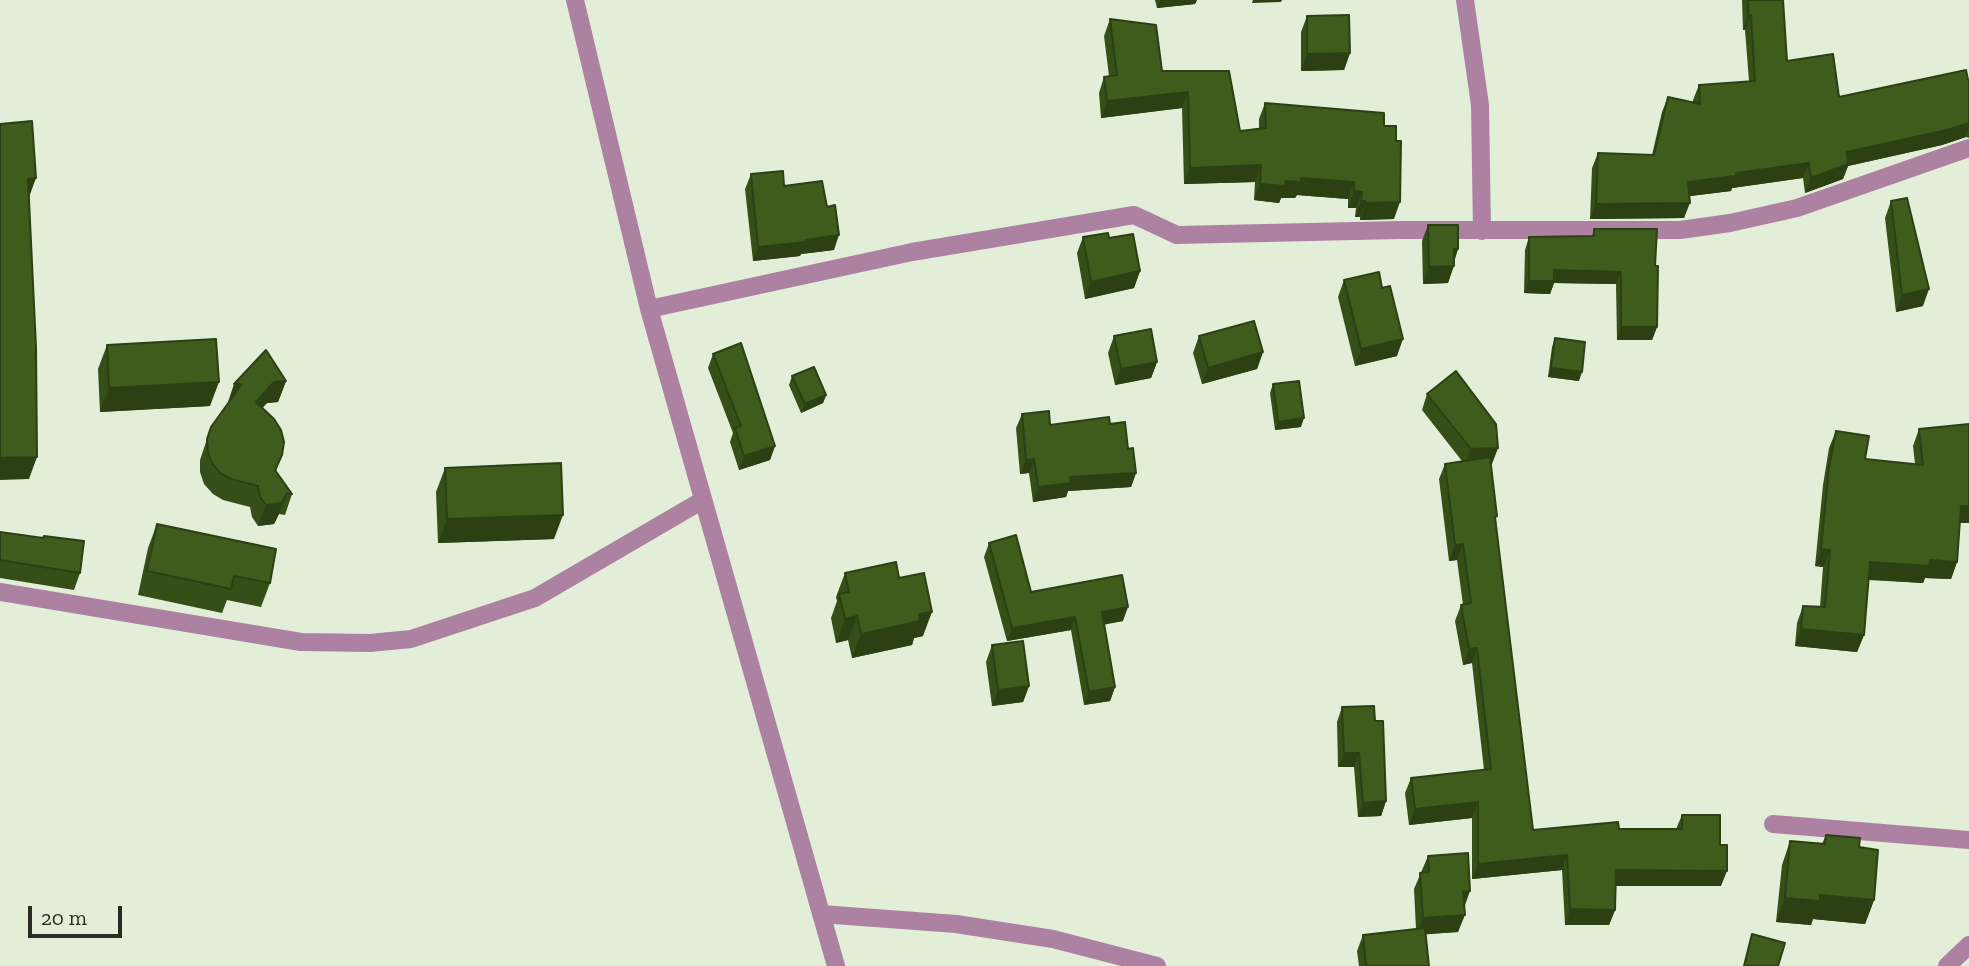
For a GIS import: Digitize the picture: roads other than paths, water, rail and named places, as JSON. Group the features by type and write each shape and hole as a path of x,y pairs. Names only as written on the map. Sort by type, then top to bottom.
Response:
{"street":[{"path":"575,0 649,309 836,966"},
{"path":"1465,0 1480,105 1482,231"},
{"path":"649,309 912,252 1134,215 1177,234 1399,230 1680,230 1730,223 1797,208 1969,148"},
{"path":"0,592 301,642 370,643 411,639 535,598 703,500"},
{"path":"1773,824 1969,840"},
{"path":"821,914 957,924 1053,939 1157,966"},
{"path":"1947,966 1969,944"}]}
